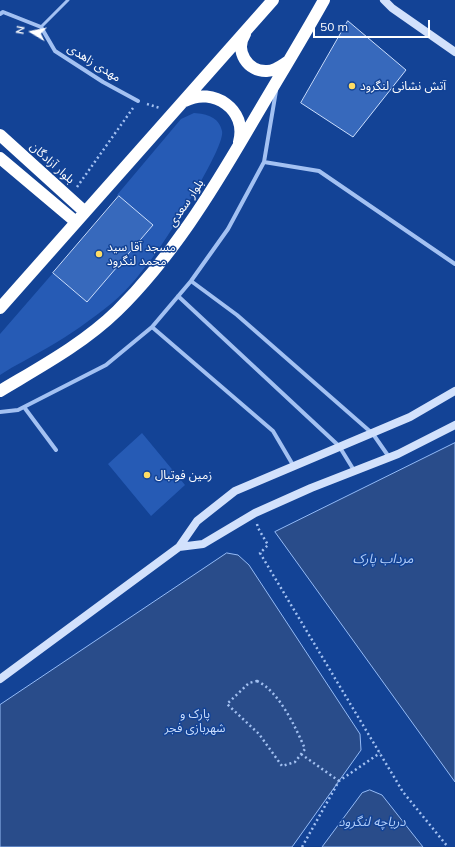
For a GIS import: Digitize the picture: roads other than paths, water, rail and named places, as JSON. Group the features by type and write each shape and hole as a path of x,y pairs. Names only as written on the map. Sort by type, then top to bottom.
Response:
{"highway":[{"path":"0,308 273,0"},
{"name":"بلوار سعدی","path":"0,391 74,346 116,312 150,276 215,186 324,0"},
{"path":"248,30 243,37 242,54 246,62 252,67 260,71 268,71 277,69 289,60"},
{"path":"182,102 199,96 209,96 225,102 232,108 239,122 241,131 238,147"},
{"name":"بلوار آزادگان","path":"0,134 85,212"},
{"path":"0,158 76,222"}],"street":[{"path":"384,0 392,8 455,52"},
{"path":"0,14 3,12 41,27"},
{"name":"مهدی زاهدی","path":"41,27 55,51 103,82 138,101"},
{"path":"0,412 18,410 106,365 152,327 191,282 228,229 264,162 278,79"},
{"path":"264,162 319,171 455,264"},
{"path":"191,282 237,315 373,434 389,457"},
{"path":"178,296 339,446 355,472"},
{"path":"152,327 273,431 292,465"},
{"path":"0,679 179,546 197,521 236,491 292,465 373,434 410,417 455,391"},
{"path":"24,407 56,450"},
{"path":"179,546 203,544 255,513 311,488 355,472 455,425"}],"lane":[{"path":"41,27 68,0"}],"water":[{"name":"مرداب پارک","path":"455,443 455,782 275,532"},
{"name":"دریاچه لنگرود","path":"227,553 238,555 249,565 360,734 361,750 292,847 0,847 0,705"},
{"name":"دریاچه لنگرود","path":"370,790 382,795 423,847 322,847 362,793"}],"place":[{"name":"آتش نشانی لنگرود","path":"352,86"},
{"name":"مسجد آقا سید محمد لنگرود","path":"99,254"},
{"name":"زمین فوتبال","path":"147,475"}],"park label":[{"name":"پارک و شهربازی فجر","path":"195,721"}]}
